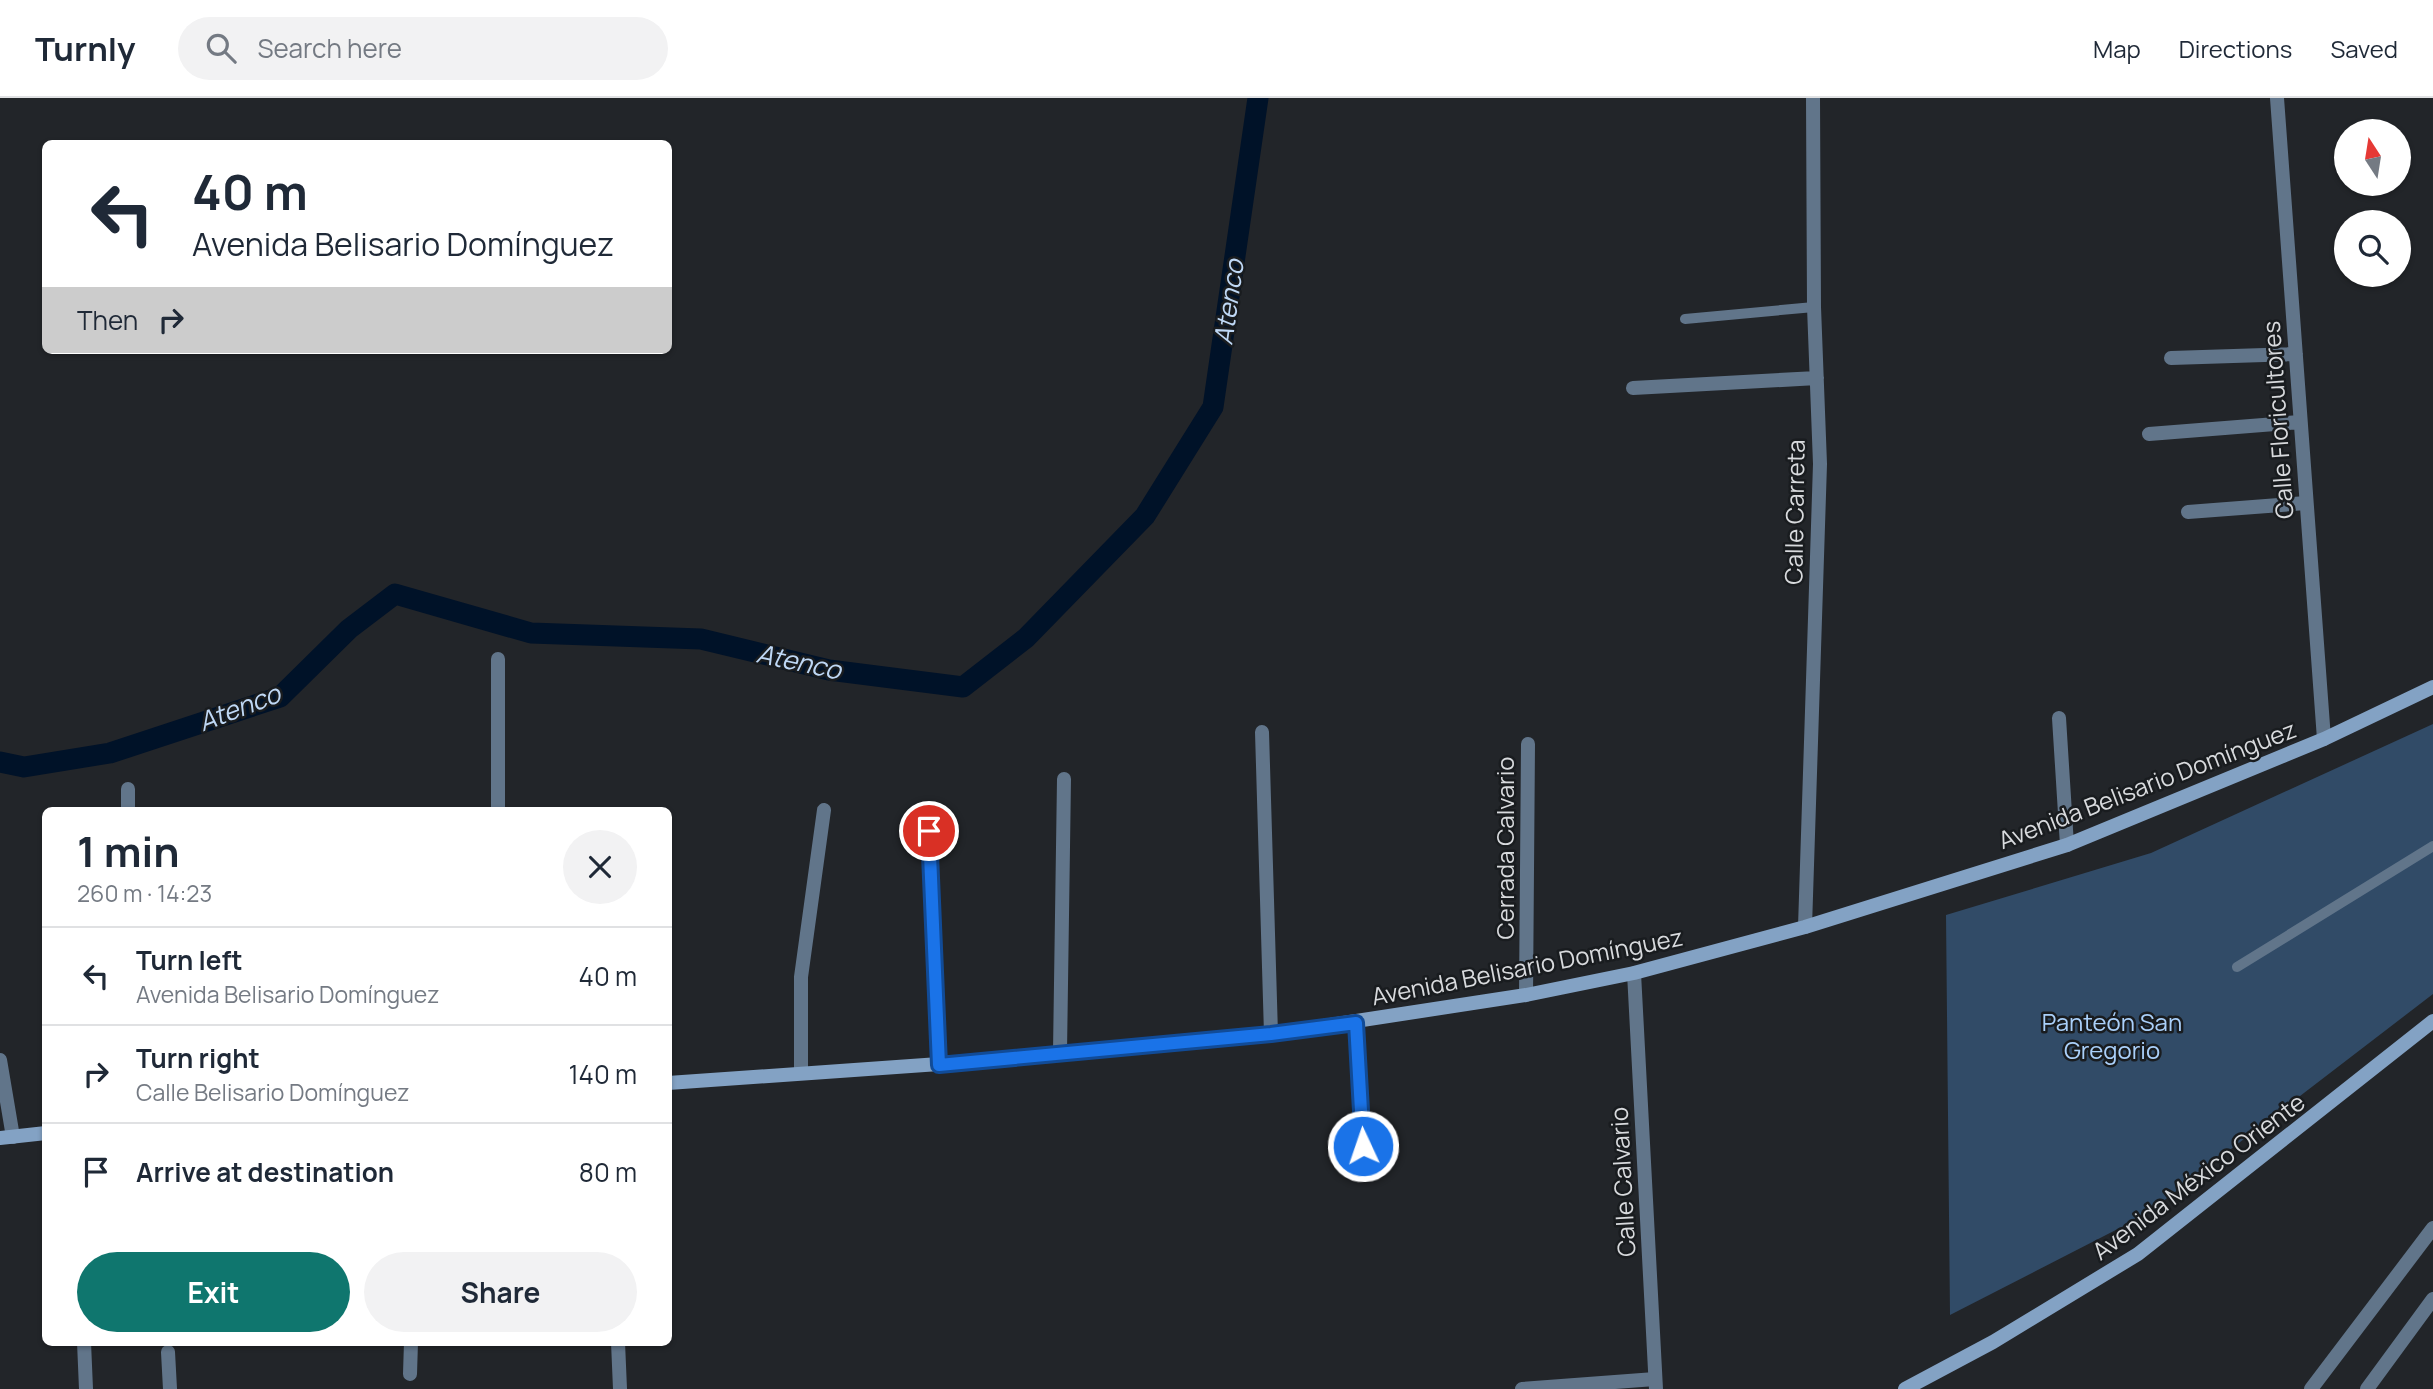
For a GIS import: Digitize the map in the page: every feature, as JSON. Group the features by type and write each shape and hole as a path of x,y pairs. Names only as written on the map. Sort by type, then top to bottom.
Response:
{"main road":[{"name":"Avenida Belisario Domínguez","path":"672,1083 939,1065 1271,1034 1526,995 1634,973 1805,927 2067,845 2324,739 2433,687"},
{"name":"Avenida México Oriente","path":"1905,1389 1993,1342 2138,1254 2433,1021"},
{"path":"6,1137 42,1133"}],"street":[{"name":"Calle Carreta","path":"1805,927 1820,464 1814,307 1813,98"},
{"name":"Calle Floricultores","path":"2277,98 2324,739"},
{"path":"2171,358 2296,354"},
{"path":"1633,388 1816,378"},
{"path":"2149,434 2300,422"},
{"path":"2188,512 2306,503"},
{"path":"498,659 498,807"},
{"path":"2059,718 2067,845"},
{"path":"1262,732 1271,1034"},
{"name":"Cerrada Calvario","path":"1526,995 1528,744"},
{"path":"1060,1052 1064,779"},
{"path":"128,789 128,807"},
{"path":"801,1073 801,976 824,810"},
{"path":"929,831 939,1065"},
{"name":"Calle Calvario","path":"1634,973 1656,1384"},
{"path":"1356,1023 1364,1171"},
{"path":"0,1060 6,1137"},
{"path":"2311,1389 2433,1228"},
{"path":"2367,1389 2433,1299"},
{"path":"84,1346 86,1389"},
{"path":"410,1374 411,1346"},
{"path":"618,1346 620,1389"},
{"path":"168,1352 170,1389"},
{"path":"1522,1389 1656,1384"}],"lane":[{"path":"1685,319 1814,307"},
{"path":"2237,967 2433,846"}],"green space":[{"name":"Panteón San Gregorio","path":"2433,724 2433,994 2145,1215 1950,1315 1946,915 2151,853"}],"waterway":[{"name":"Atenco","path":"0,762 24,767 110,753 280,697 349,629 395,594 531,633 701,639 829,670 963,687 1026,638 1145,516 1213,407 1258,98"}],"route":[{"path":"929,831 939,1065 1271,1034 1356,1023 1363,1146"}]}
